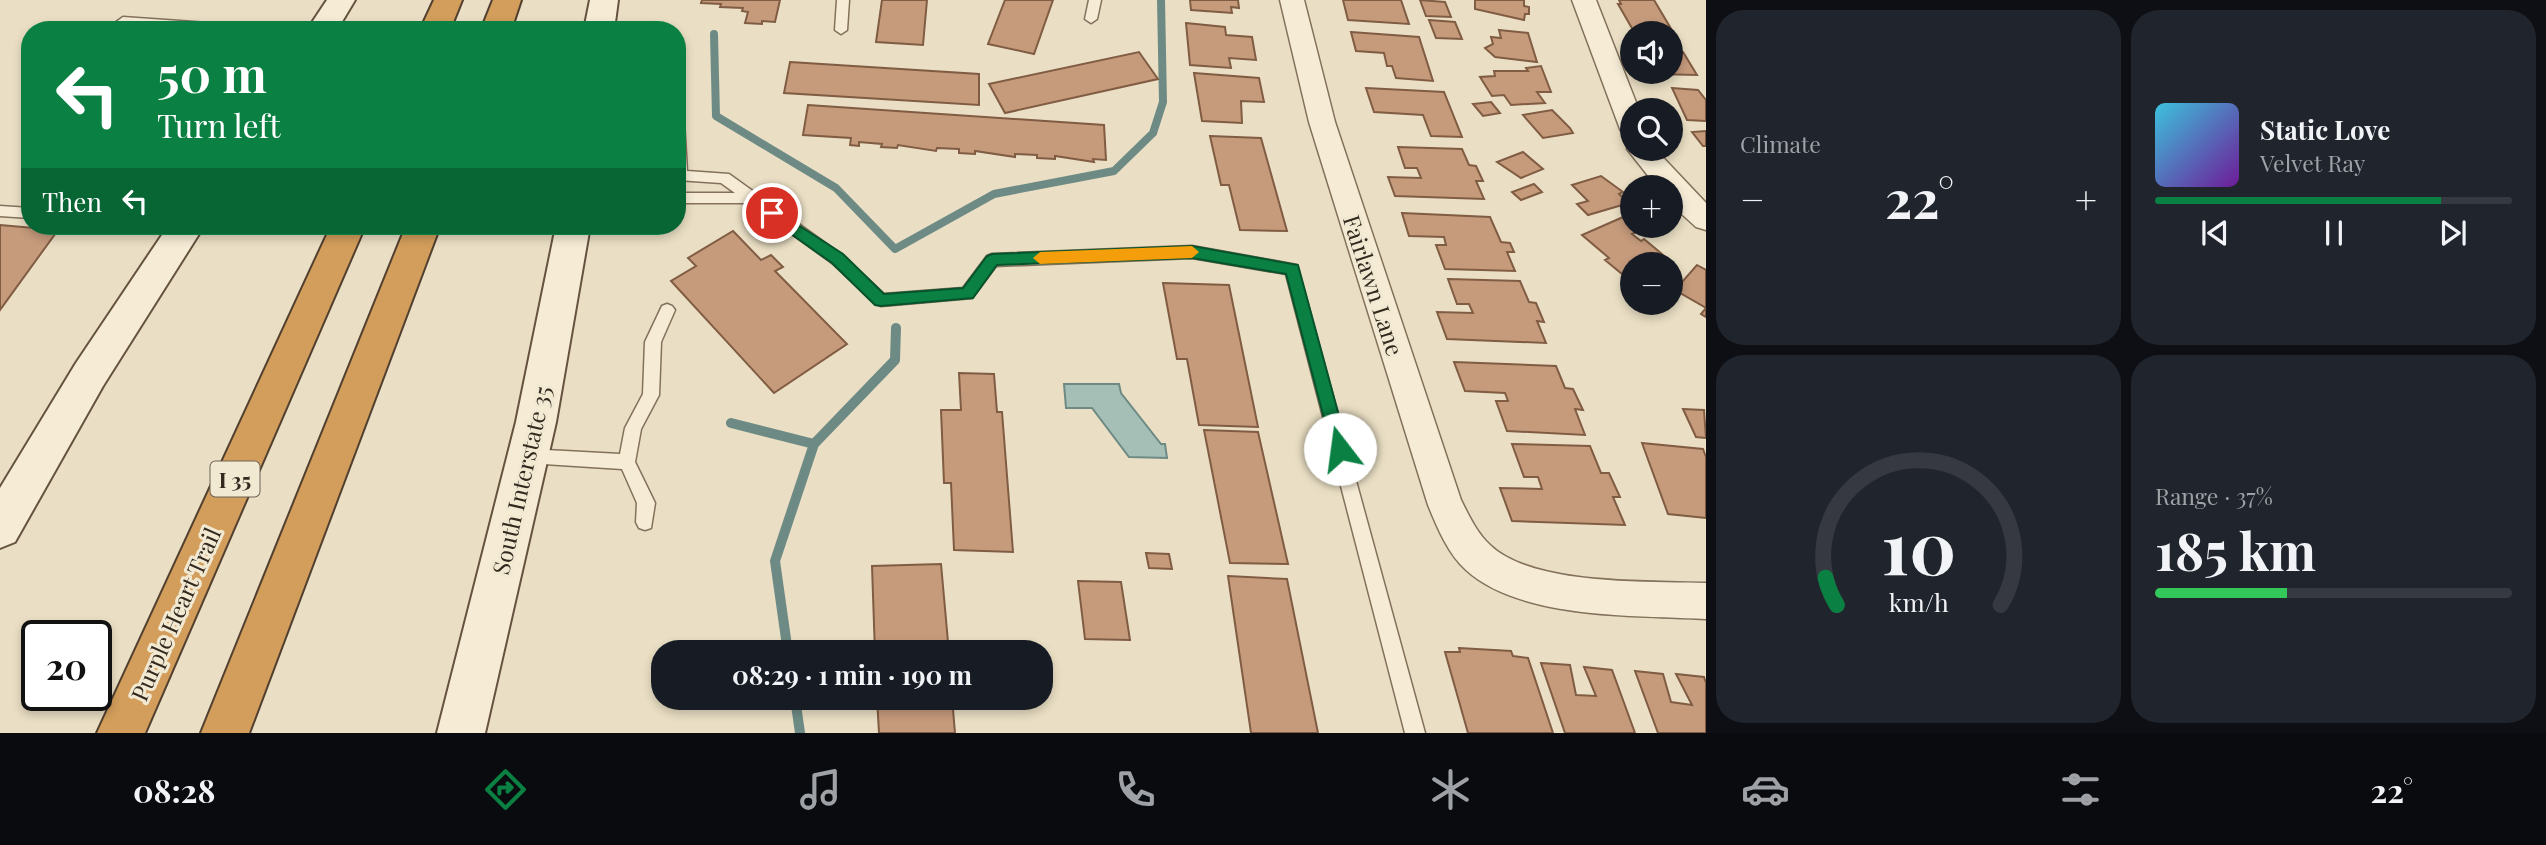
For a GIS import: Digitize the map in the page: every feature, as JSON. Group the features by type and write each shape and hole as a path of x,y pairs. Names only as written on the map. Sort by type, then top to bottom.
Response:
{"highway":[{"path":"414,21 419,0"},
{"path":"439,21 448,0"},
{"path":"500,21 508,0"},
{"name":"Purple Heart Trail","path":"121,733 344,235"},
{"path":"225,733 419,235"}],"main road":[{"path":"328,21 341,0"},
{"path":"600,21 604,0"},
{"path":"0,528 53,432 181,235"},
{"name":"South Interstate 35","path":"461,733 528,456 571,235"}],"street":[{"name":"Fairlawn Lane","path":"1292,0 1322,122 1445,505 1462,537 1480,559 1507,575 1553,591 1706,601"},
{"path":"1584,0 1621,98"},
{"path":"1650,161 1684,200 1706,219"}],"lane":[{"path":"841,30 843,0"},
{"path":"1091,19 1095,0"},
{"path":"686,175 724,178 837,258 881,300 967,294 992,260 1192,252 1292,269 1415,733"},
{"path":"686,198 750,198"},
{"path":"0,211 21,212"},
{"path":"645,522 646,503 627,462 633,428 651,395 653,342 667,310"},
{"path":"528,456 627,462"}],"water":[{"path":"1064,384 1119,384 1121,393 1161,444 1165,444 1167,458 1129,457 1092,408 1066,408"}],"building":[{"path":"702,0 780,0 775,22 762,21 762,24 745,23 748,12 742,11 743,8 720,7 721,4 701,3"},
{"path":"882,0 927,0 923,45 876,42"},
{"path":"1005,0 1053,0 1034,54 988,44"},
{"path":"1190,0 1238,0 1239,8 1231,7 1232,13 1191,10"},
{"path":"1343,0 1401,0 1409,24 1348,20"},
{"path":"1420,0 1445,2 1451,17 1426,16"},
{"path":"1475,0 1524,0 1524,6 1529,7 1529,14 1525,14 1524,20 1475,9"},
{"path":"1619,0 1654,0 1666,21 1628,21 1618,4 1621,4"},
{"path":"1429,20 1455,22 1462,39 1436,38"},
{"path":"1186,23 1225,27 1226,35 1252,37 1256,60 1229,58 1231,68 1190,65"},
{"path":"1499,30 1528,33 1537,62 1495,57 1485,48 1493,44 1491,37 1501,38"},
{"path":"1351,32 1419,37 1433,81 1396,78 1392,66 1387,66 1384,53 1356,51"},
{"path":"1139,52 1158,79 1005,113 989,84"},
{"path":"1683,52 1697,75 1683,75"},
{"path":"790,62 979,74 979,105 784,93"},
{"path":"1541,66 1551,92 1537,92 1545,103 1511,105 1504,95 1492,96 1480,77 1495,76 1494,71 1528,71 1526,68"},
{"path":"1194,73 1259,78 1264,102 1241,101 1242,123 1202,121"},
{"path":"1366,88 1444,92 1462,137 1431,136 1423,115 1374,112"},
{"path":"1672,88 1698,90 1706,100 1706,121 1687,120 1683,111 1683,98 1677,98"},
{"path":"1491,102 1500,113 1483,116 1473,104"},
{"path":"808,105 1104,125 1106,160 1093,159 1094,162 1015,154 1015,157 975,151 975,154 959,153 959,149 937,148 936,151 898,145 897,148 881,147 882,144 859,142 859,146 850,145 851,138 803,135"},
{"path":"1552,110 1573,133 1543,138 1523,115"},
{"path":"1706,131 1706,146 1703,146 1692,132"},
{"path":"1210,136 1261,138 1287,231 1240,230 1229,185 1221,185"},
{"path":"1398,147 1462,149 1469,165 1476,166 1483,181 1476,181 1484,199 1395,196 1388,177 1421,178 1417,168 1405,168"},
{"path":"1523,152 1543,169 1521,178 1497,162"},
{"path":"1601,176 1620,190 1620,206 1588,215 1577,204 1588,201 1572,185"},
{"path":"1534,184 1542,192 1521,200 1512,192"},
{"path":"1402,213 1490,217 1501,242 1510,243 1514,252 1507,252 1515,271 1445,269 1436,245 1446,245 1444,237 1409,236"},
{"path":"1620,218 1620,238 1637,238 1641,241 1644,239 1660,252 1620,252 1620,272 1605,260 1609,258 1582,235"},
{"path":"0,225 21,227 21,235 54,235 0,310"},
{"path":"733,231 761,260 771,255 783,267 775,271 847,344 774,393 671,281 696,266 688,258"},
{"path":"1697,265 1706,270 1706,308 1683,295 1683,281"},
{"path":"1448,279 1520,281 1529,302 1536,303 1544,322 1537,321 1546,343 1447,339 1437,312 1473,313 1469,304 1457,304"},
{"path":"1163,283 1229,285 1258,427 1199,425 1187,359 1177,359"},
{"path":"1454,362 1556,366 1565,388 1573,389 1583,410 1575,409 1585,435 1507,431 1496,401 1508,401 1505,393 1465,391"},
{"path":"959,373 994,374 997,412 1002,412 1013,552 954,550 951,483 944,483 941,410 961,410"},
{"path":"1683,409 1704,410 1706,438 1696,437"},
{"path":"1204,430 1258,432 1288,564 1230,563"},
{"path":"1642,443 1703,449 1706,457 1706,518 1668,514"},
{"path":"1512,444 1590,446 1601,473 1609,473 1620,497 1613,497 1625,525 1512,521 1500,488 1542,489 1538,477 1524,477"},
{"path":"1146,553 1169,554 1172,569 1149,568"},
{"path":"941,564 948,640 875,640 872,566"},
{"path":"1228,576 1287,579 1318,733 1251,733"},
{"path":"1078,581 1121,582 1130,640 1085,639"},
{"path":"1459,648 1511,651 1513,656 1528,658 1553,733 1468,733 1445,652 1460,652"},
{"path":"1541,663 1570,665 1576,695 1596,696 1584,667 1612,670 1635,733 1565,733"},
{"path":"1635,671 1663,674 1671,702 1692,705 1676,674 1704,677 1706,733 1658,733"},
{"path":"878,710 953,710 955,733 879,733"}],"waterway":[{"path":"714,34 716,116 836,188 895,249 994,194 1114,171 1153,133 1163,102 1161,0"},
{"path":"814,444 895,360 896,328"},
{"path":"731,423 814,444"},
{"path":"786,640 775,561 814,444"},
{"path":"797,710 800,733"}],"slow traffic":[{"path":"1040,258 1192,252"}],"route":[{"path":"772,213 837,258 881,300 967,294 992,260 1192,252 1292,269 1340,449"}]}
